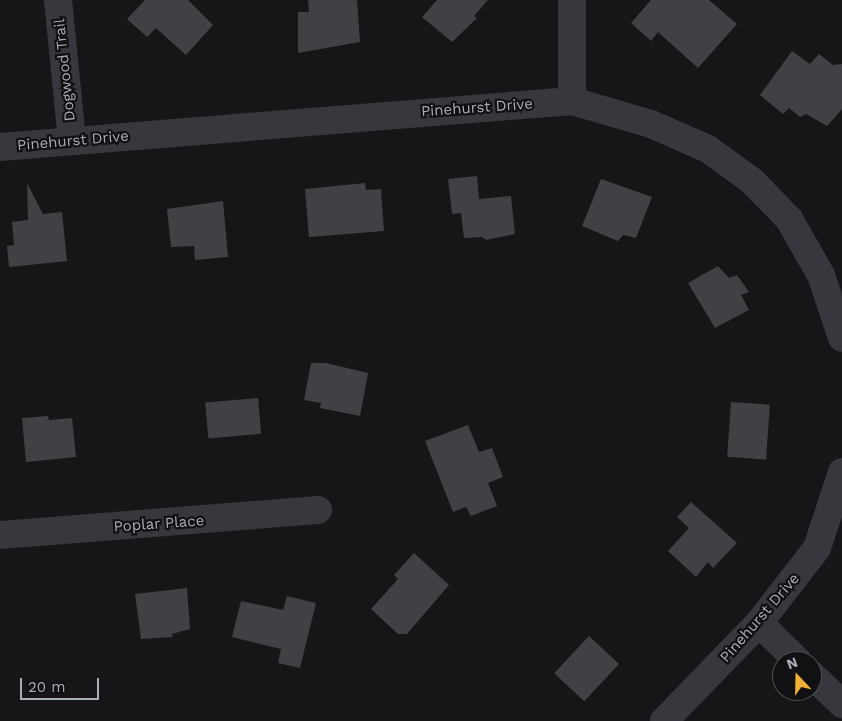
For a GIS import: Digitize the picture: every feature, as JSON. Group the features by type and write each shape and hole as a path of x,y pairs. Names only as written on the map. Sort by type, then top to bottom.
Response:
{"street":[{"name":"Dogwood Trail","path":"58,0 72,140"},
{"path":"572,0 572,101"},
{"name":"Pinehurst Drive","path":"0,147 572,101 651,124 708,149 752,181 788,219 816,267 842,338"},
{"name":"Pinehurst Drive","path":"664,721 759,623 817,548 842,472"},
{"name":"Poplar Place","path":"0,535 318,510"},
{"path":"759,623 788,651"},
{"path":"822,685 842,704"}],"building":[{"path":"145,0 188,0 213,25 186,55 156,28 147,37 127,19"},
{"path":"308,0 357,0 360,42 298,53 298,12 309,12"},
{"path":"437,0 488,0 474,16 477,18 452,42 422,17"},
{"path":"651,0 709,0 737,24 698,68 658,32 651,41 631,23"},
{"path":"792,51 810,64 819,54 833,65 842,64 842,109 827,126 806,114 800,117 789,108 783,114 760,95"},
{"path":"477,176 479,199 511,196 515,234 486,240 482,237 464,238 461,213 452,214 448,179"},
{"path":"601,179 652,197 636,238 623,235 618,241 582,226"},
{"path":"27,183 43,214 62,212 67,261 9,267 7,246 14,245 12,222 28,220"},
{"path":"365,183 366,190 381,189 384,231 309,237 305,189"},
{"path":"223,201 228,257 195,260 194,246 171,247 167,209"},
{"path":"718,266 729,278 737,275 749,292 741,295 749,310 715,328 688,283"},
{"path":"311,363 326,363 368,373 360,416 320,408 321,403 304,400"},
{"path":"258,398 261,434 208,438 205,403"},
{"path":"731,402 770,405 766,460 727,457"},
{"path":"48,416 49,420 72,418 76,457 26,462 22,418"},
{"path":"468,425 479,452 492,448 503,477 488,483 497,506 471,516 466,507 453,512 425,441"},
{"path":"691,502 737,543 713,568 708,562 696,577 668,551 689,528 677,517"},
{"path":"414,553 449,585 407,634 398,634 371,609 398,579 394,575"},
{"path":"187,588 190,629 172,634 173,637 141,639 135,594"},
{"path":"287,596 316,603 300,668 278,663 281,649 232,637 241,601 283,610"},
{"path":"589,636 619,664 584,701 554,673"}]}
